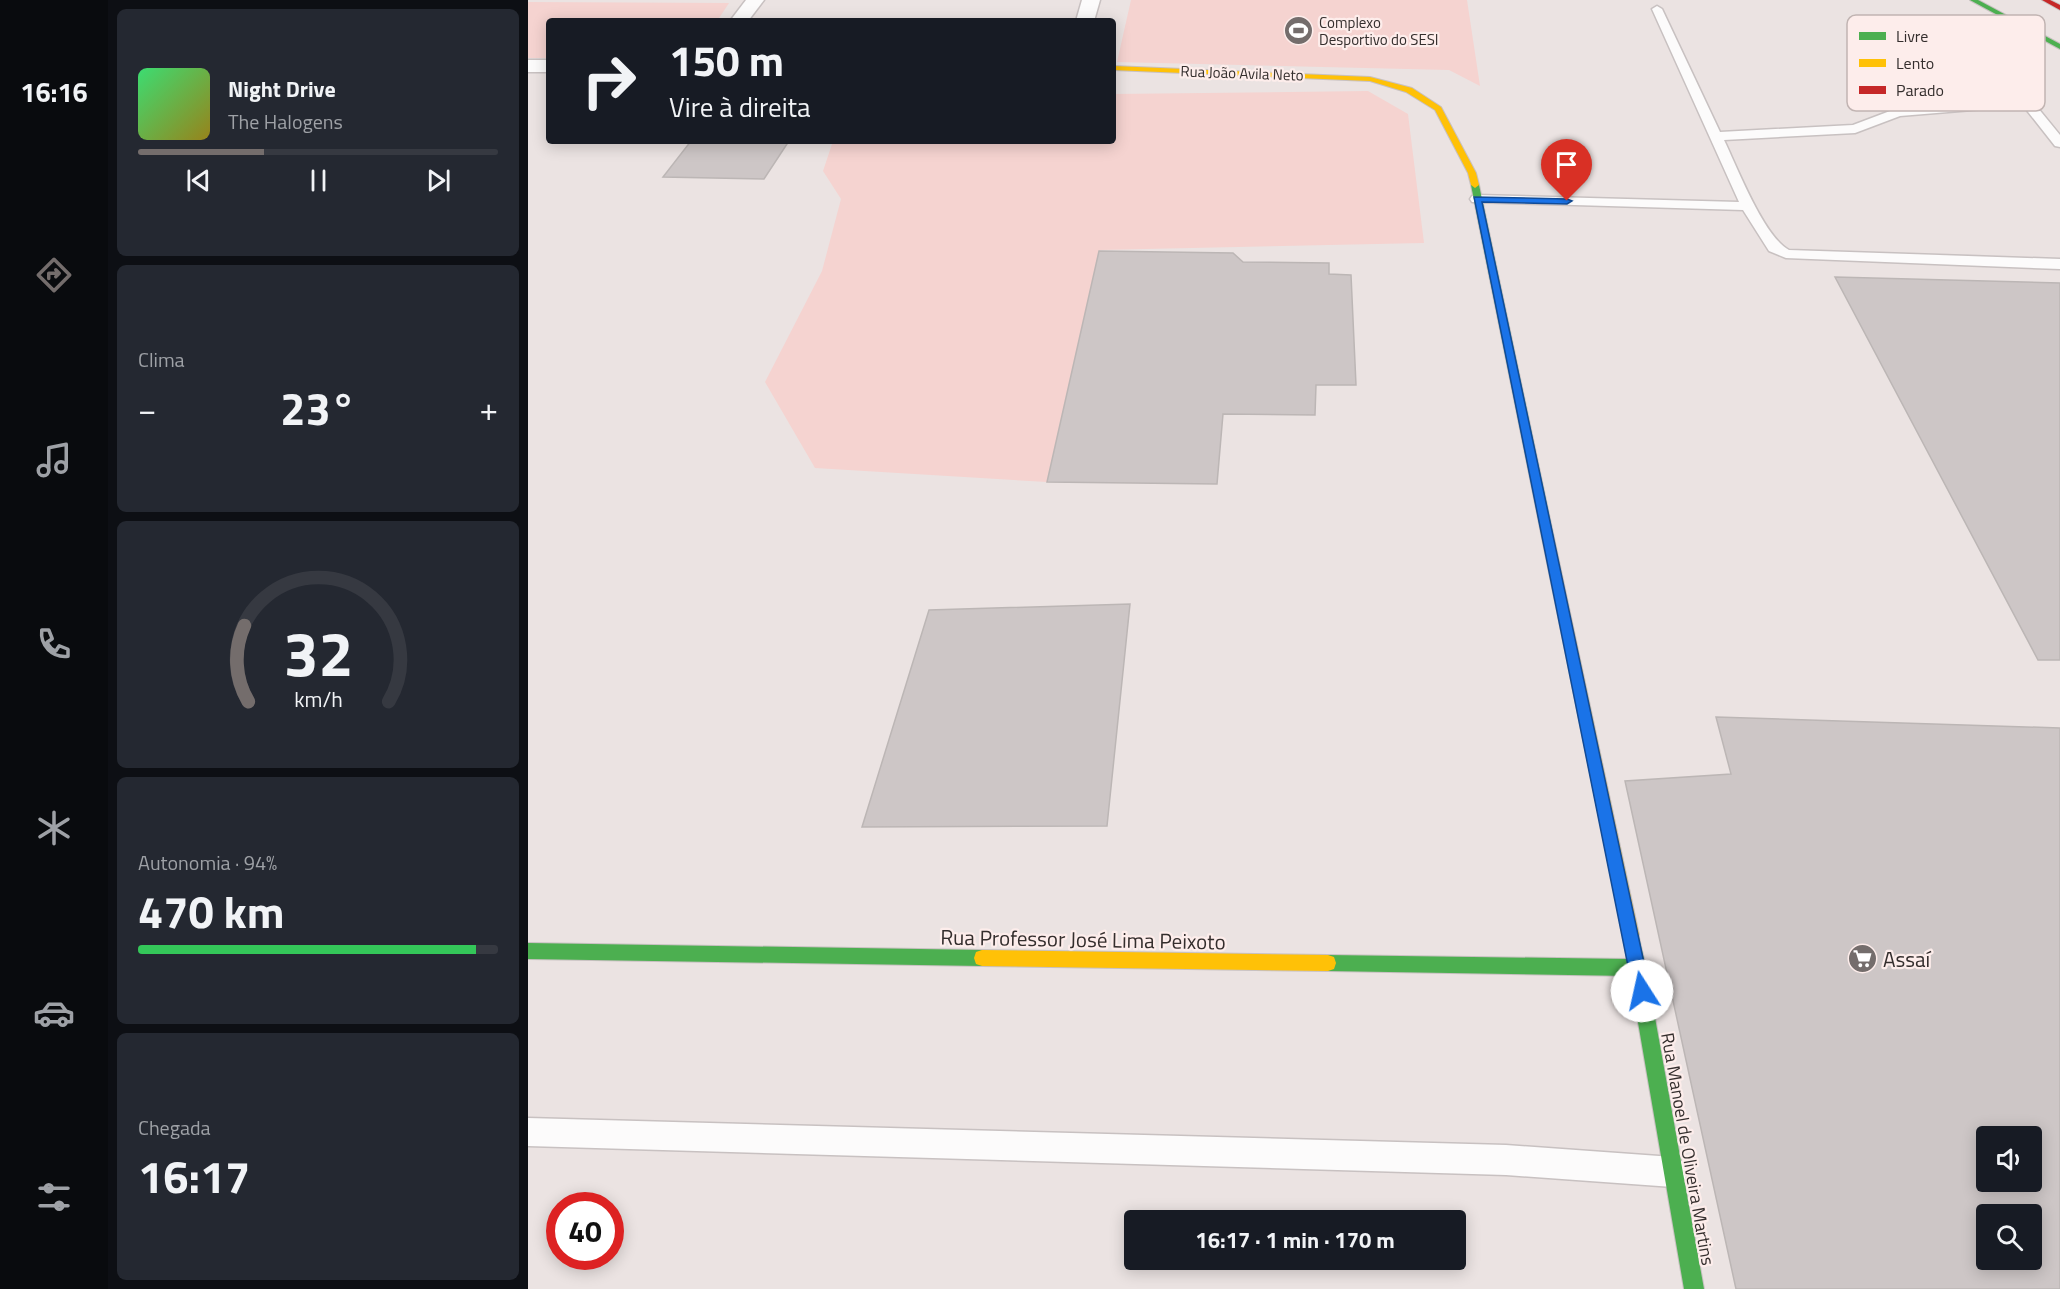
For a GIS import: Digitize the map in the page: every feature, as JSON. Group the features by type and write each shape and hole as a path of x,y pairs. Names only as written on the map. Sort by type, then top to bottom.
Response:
{"street":[{"path":"741,18 755,0"},
{"path":"1086,18 1091,0"},
{"path":"1973,0 2001,15"},
{"path":"2045,0 2060,8"},
{"path":"2045,39 2060,47"},
{"path":"528,66 546,66"},
{"name":"Rua João Avila Neto","path":"1116,68 1370,79"},
{"name":"Rua Manoel de Oliveira Martins","path":"1370,79 1410,90 1438,109 1472,173 1638,968 1694,1289"},
{"name":"Rua Professor José Lima Peixoto","path":"528,951 1638,968"}],"lane":[{"path":"1657,9 1748,206 1774,248 1786,254 2060,264"},
{"path":"1716,136 1855,129 1898,112 1907,111"},
{"path":"2034,111 2060,143"},
{"path":"1477,199 1748,206"},
{"path":"528,1132 1506,1160 1673,1172"}],"shaded area":[{"name":"Complexo Desportivo do SESI","path":"1131,0 1467,0 1480,86 1449,70 1117,62"},
{"path":"528,2 729,3 719,18 546,18 546,58 528,58"},
{"path":"1368,91 1408,114 1424,243 1100,250 1047,482 815,468 765,382 822,271 841,199 823,171 832,144 1116,144 1116,94"}],"building":[{"path":"689,144 787,144 764,179 663,177"},
{"path":"1099,251 1233,253 1243,262 1329,263 1329,274 1351,275 1356,385 1316,385 1315,415 1223,414 1217,484 1047,482"},
{"path":"1835,277 2060,283 2060,660 2038,660"},
{"path":"1130,604 1107,826 862,827 929,610"},
{"name":"Assaí","path":"1716,717 2060,728 2060,1289 1736,1289 1625,781 1731,774"}],"traffic: fast":[{"path":"1973,0 2001,15"},
{"path":"2045,39 2060,47"},
{"path":"1475,185 1548,538"},
{"path":"1631,935 1694,1289"},
{"path":"528,951 982,958"},
{"path":"1328,963 1638,968"}],"traffic: slow":[{"path":"1116,68 1370,79 1409,90 1438,109 1472,173 1475,185"},
{"path":"1548,538 1631,935"},
{"path":"982,958 1328,963"}],"traffic: jam":[{"path":"2045,0 2060,8"}],"place":[{"name":"Complexo Desportivo do SESI","path":"1298,31"},
{"name":"Assaí","path":"1862,959"}],"route":[{"path":"1567,201 1477,199 1642,991"}]}
